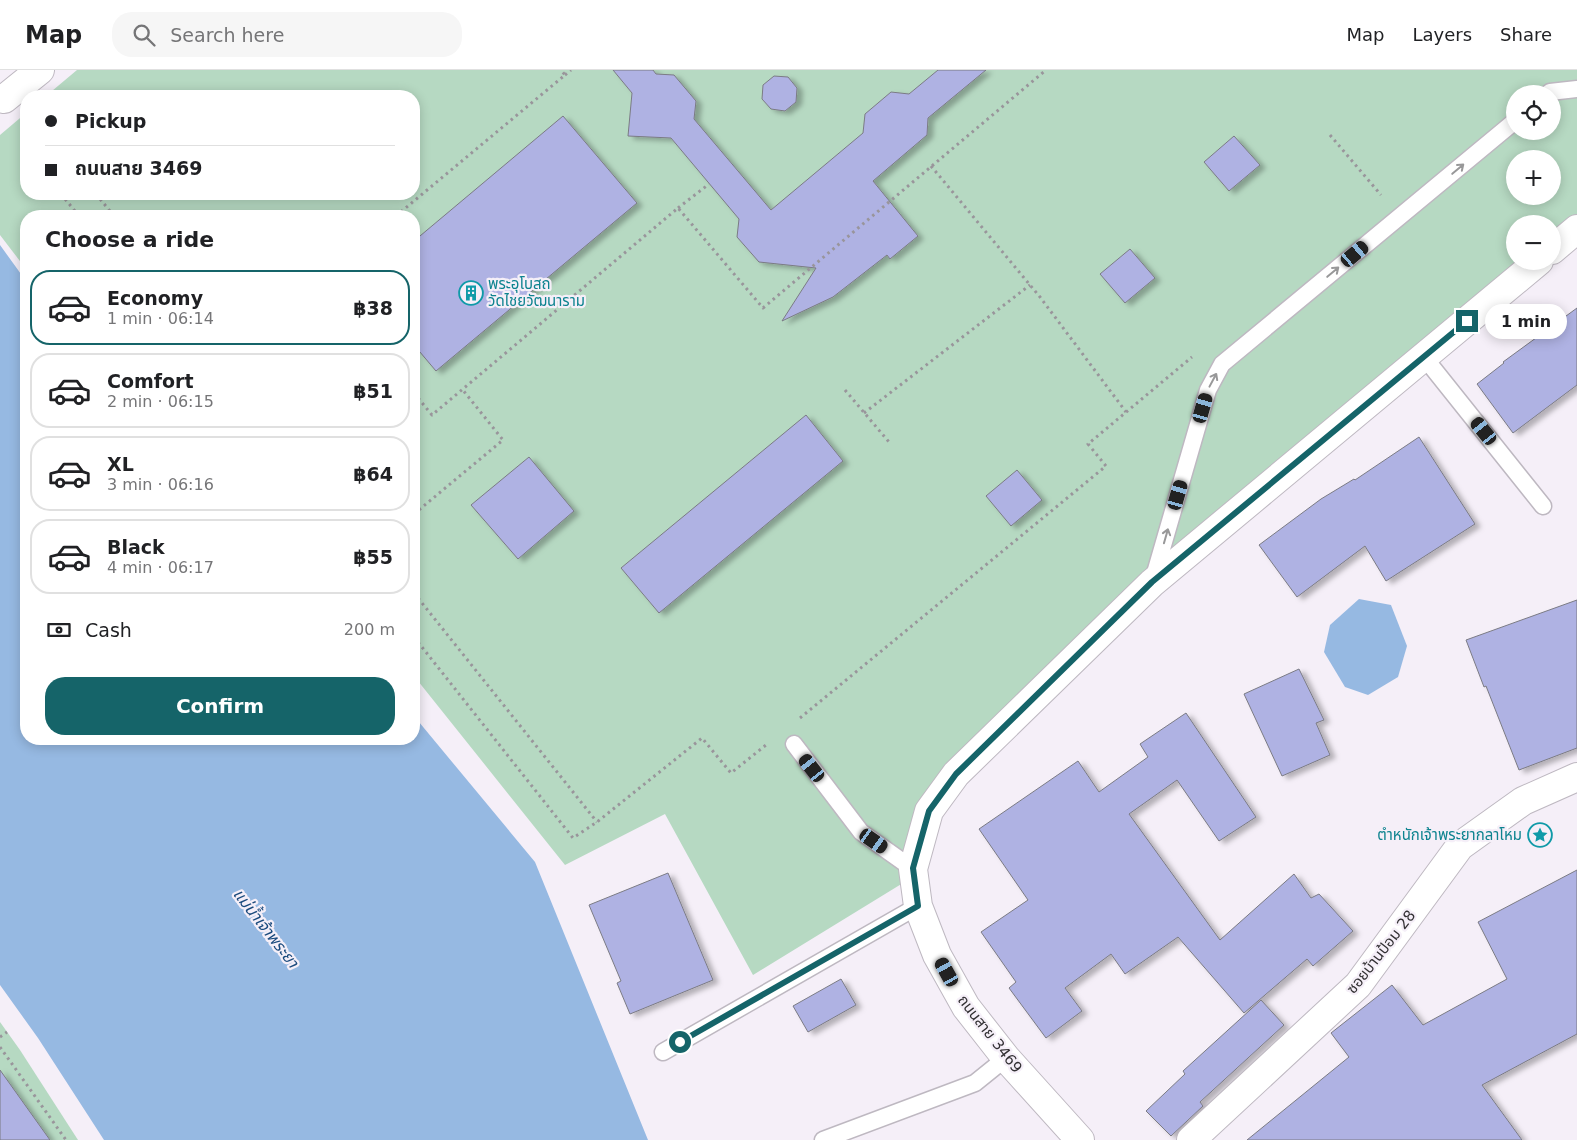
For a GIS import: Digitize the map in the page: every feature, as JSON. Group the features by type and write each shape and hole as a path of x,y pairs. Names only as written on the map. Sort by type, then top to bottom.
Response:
{"street":[{"path":"4,99 40,70"},
{"path":"1561,242 1577,229"},
{"name":"ถนนสาย 3469","path":"1080,1140 1006,1058 966,1007 937,955 918,906 913,868 929,811 956,774 1152,582 1528,270"},
{"name":"ซอยบ้านป้อม 28","path":"1191,1140 1358,985 1460,846 1523,801 1577,776"}],"lane":[{"path":"1561,91 1577,89"},
{"path":"1152,582 1208,390 1222,364 1506,129"},
{"path":"1424,357 1543,506"},
{"path":"794,744 861,832 913,868"},
{"path":"663,1052 918,906"},
{"path":"823,1140 975,1083 1006,1058"}],"path":[{"path":"561,70 565,75"},
{"path":"420,196 571,70"},
{"path":"678,208 763,308 1046,70"},
{"path":"1330,135 1400,217"},
{"path":"931,166 1030,285 1126,412"},
{"path":"420,400 432,415 709,184"},
{"path":"66,200 74,210"},
{"path":"101,200 109,210"},
{"path":"403,210 415,200"},
{"path":"864,413 1030,285"},
{"path":"799,718 1106,466 1088,444 1126,412 1197,354 1222,364"},
{"path":"420,509 503,440 462,389"},
{"path":"845,390 890,442"},
{"path":"420,601 596,822"},
{"path":"420,645 573,838 702,738 731,773 769,743"},
{"path":"0,1038 7,1032"},
{"path":"0,1047 66,1140"}],"green space":[{"path":"77,70 1577,70 1577,214 1561,227 1561,215 1506,215 1506,270 1510,270 962,751 903,883 753,975 665,814 565,865 420,684 420,210 20,210 20,261 0,235 0,135 20,118 20,200 420,200 420,90 53,90"},
{"path":"0,1022 20,1050 78,1140 0,1140"}],"water":[{"name":"แม่น้ำเจ้าพระยา","path":"0,245 20,273 20,745 420,745 420,723 535,862 648,1140 104,1140 38,1038 0,985"},
{"path":"1359,599 1391,605 1407,646 1398,677 1368,695 1345,687 1324,652 1330,625"}],"building":[{"path":"613,70 653,70 656,74 674,75 696,101 694,119 771,210 863,133 865,114 891,92 909,94 938,70 986,70 928,118 927,135 873,181 918,236 890,259 887,255 833,297 782,321 816,268 759,262 737,237 739,219 671,138 628,136 632,93"},
{"path":"774,76 788,77 797,88 796,102 785,111 771,109 762,99 763,85"},
{"name":"พระอุโบสถ วัดไชยวัฒนาราม","path":"563,116 637,203 436,371 420,352 420,236"},
{"path":"1234,136 1260,165 1229,191 1204,162"},
{"path":"1130,249 1155,278 1125,303 1100,274"},
{"path":"1577,308 1577,385 1513,433 1477,384 1503,362"},
{"path":"806,415 843,461 659,613 621,568"},
{"path":"1419,437 1475,524 1386,581 1365,546 1297,597 1259,545 1321,499 1355,480"},
{"path":"529,457 574,511 518,559 471,505"},
{"path":"1017,470 1042,500 1011,526 986,496"},
{"path":"1577,600 1577,748 1519,770 1466,640"},
{"path":"1299,669 1324,720 1316,723 1330,755 1282,776 1244,694"},
{"path":"1186,713 1256,817 1219,841 1177,780 1129,814 1220,940 1294,874 1311,898 1319,894 1353,931 1313,966 1307,959 1244,1013 1178,937 1125,974 1111,954 1065,988 1082,1011 1046,1038 1009,988 1016,982 981,932 1028,900 979,829 1078,761 1099,792 1148,757 1140,744"},
{"path":"1577,870 1577,1034 1482,1085 1522,1140 1247,1140 1349,1057 1331,1033 1392,985 1423,1025 1507,979 1478,922"},
{"path":"668,873 713,980 630,1014 617,983 621,981 589,905"},
{"path":"841,979 856,1005 808,1032 793,1006"},
{"path":"1261,1000 1284,1025 1200,1102 1203,1106 1171,1136 1146,1111 1185,1074 1183,1071"},
{"path":"0,1070 50,1140 0,1140"}],"place":[{"name":"พระอุโบสถ วัดไชยวัฒนาราม","path":"471,293"},
{"name":"ตำหนักเจ้าพระยากลาโหม","path":"1540,835"}],"route":[{"path":"680,1042 918,906 913,868 929,811 956,774 1152,582 1467,321"}]}
